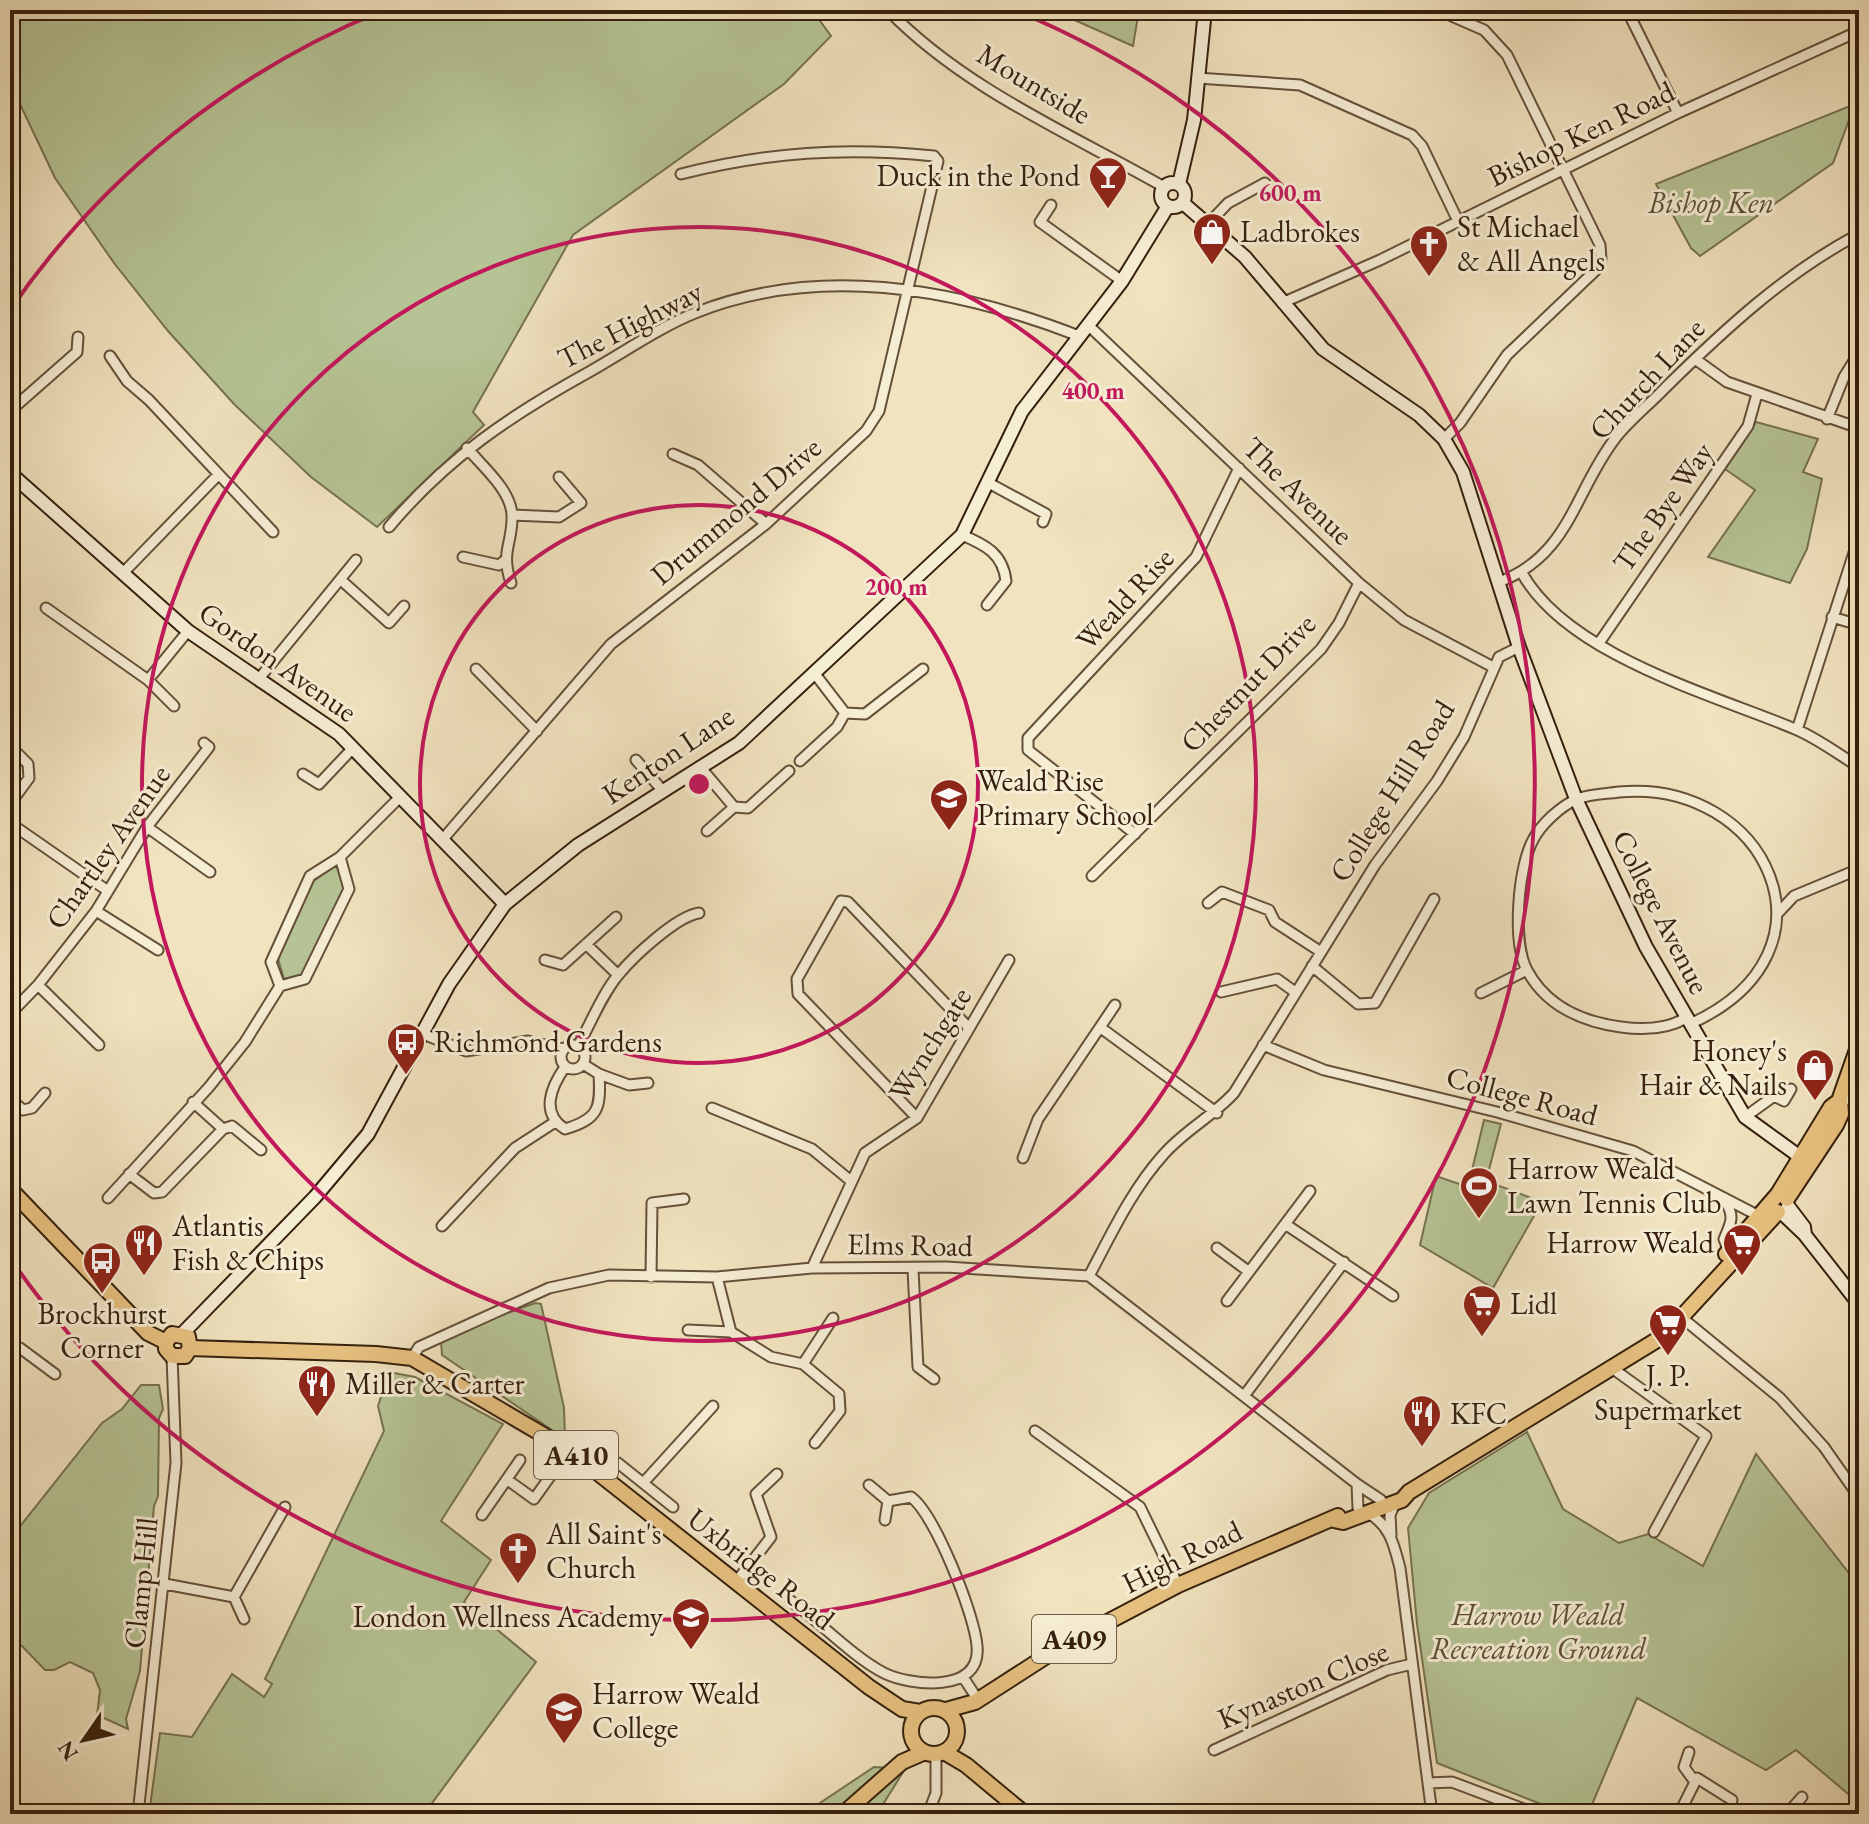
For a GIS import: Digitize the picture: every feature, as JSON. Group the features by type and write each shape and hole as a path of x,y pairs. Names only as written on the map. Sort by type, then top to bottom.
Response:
{"main road":[{"name":"High Road","path":"946,1710 976,1701 1062,1646 1178,1585 1265,1546 1334,1520 1343,1522 1409,1492 1665,1335 1700,1294 1700,1286 1780,1204 1805,1161 1836,1125 1841,1114 1839,1100 1859,1044"},
{"path":"10,1189 148,1333 166,1342 172,1356 185,1356 190,1348 188,1337 182,1334 172,1334 166,1342"},
{"name":"High Road","path":"1731,1255 1759,1216 1780,1204"},
{"name":"Uxbridge Road","path":"190,1348 412,1358 569,1450 902,1709 911,1725"},
{"name":"High Road","path":"957,1725 976,1701"},
{"path":"843,1814 902,1762 913,1741 911,1725 920,1712 930,1707 946,1710 957,1725 940,1750 902,1762"},
{"name":"Uxbridge Road","path":"902,1709 920,1712"},
{"path":"913,1741 940,1750 966,1765 1025,1814"}],"street":[{"name":"Mountside","path":"888,10 912,34 984,85 1164,187"},
{"path":"1183,203 1185,193 1179,184 1194,120 1205,10"},
{"path":"1438,10 1484,30 1501,47 1600,245 1601,259 1596,270 1507,355 1460,423 1444,439"},
{"path":"1627,10 1678,113"},
{"name":"Bishop Ken Road","path":"1282,303 1678,113 1859,31"},
{"path":"1197,78 1300,85 1412,135 1422,146 1458,221"},
{"name":"Drummond Drive","path":"443,839 611,644 766,524 866,431 879,411 938,161 934,156 862,149 775,155 681,174"},
{"path":"1209,223 1228,203 1265,183"},
{"path":"1179,184 1164,187 1161,198 1168,206 1183,203 1209,223 1245,257 1323,349 1419,415 1444,439 1463,472 1519,647"},
{"path":"1051,205 1040,222 1122,281"},
{"name":"Kenton Lane","path":"182,1334 315,1197 368,1134 463,961 505,904 559,859 739,743 962,535 1022,411 1122,281 1168,206"},
{"name":"Church Lane","path":"1499,582 1539,562 1565,528 1614,440 1695,359 1752,306 1809,264 1859,234"},
{"name":"The Highway","path":"389,527 467,448 520,410 695,313 770,292 835,287 908,288 983,303 1079,336"},
{"name":"The Avenue","path":"1088,325 1359,583 1404,620 1493,667"},
{"path":"10,411 77,352 78,337"},
{"path":"1827,419 1844,377 1859,353"},
{"path":"110,356 127,381 149,400 273,532"},
{"path":"1695,359 1727,382 1859,428"},
{"name":"The Bye Way","path":"1599,643 1748,426 1757,394"},
{"path":"467,448 507,496 512,515 504,561 511,583"},
{"path":"673,454 698,465 766,524"},
{"name":"Weald Rise","path":"1135,834 1028,750 1028,738 1196,557 1239,468"},
{"name":"Gordon Avenue","path":"10,473 188,631 339,734 505,904"},
{"path":"122,574 218,475"},
{"path":"512,515 559,517 581,503 559,477"},
{"path":"987,482 1046,514 1043,522"},
{"path":"962,535 994,551 1004,565 1006,581 987,605"},
{"path":"1797,730 1859,537"},
{"path":"463,557 499,565 504,561"},
{"path":"260,682 356,560"},
{"path":"1522,573 1531,589 1551,611 1599,643 1670,681 1797,730 1859,767"},
{"path":"341,580 389,623 404,606"},
{"name":"Chestnut Drive","path":"1092,876 1321,649 1339,623 1359,583"},
{"path":"46,608 148,680 174,706"},
{"path":"1832,617 1859,625"},
{"path":"148,680 188,631"},
{"name":"College Hill Road","path":"1089,1276 1121,1216 1164,1153 1217,1113 1234,1093 1375,865 1457,748 1499,657 1519,647"},
{"name":"College Avenue","path":"1519,647 1576,799 1646,947 1745,1117 1805,1161"},
{"path":"476,669 537,731"},
{"path":"815,674 845,713 865,714 923,669"},
{"path":"800,761 837,727 845,713"},
{"name":"Chartley Avenue","path":"10,1014 38,985 96,911 147,827 209,747 204,743"},
{"path":"10,746 28,764 29,778 10,804"},
{"path":"303,774 319,784 353,748"},
{"path":"636,760 663,791"},
{"path":"701,768 734,807 748,808 789,771"},
{"path":"1638,790 1672,794 1695,802 1743,835 1774,886 1778,913 1773,947 1759,972 1732,1002 1671,1025 1633,1029 1600,1024 1570,1014 1548,996 1527,970 1521,952 1519,908 1523,871 1533,839 1556,812 1576,799 1638,790"},
{"path":"280,986 271,962 310,876 340,857 401,796"},
{"path":"707,831 734,807"},
{"path":"10,823 108,891"},
{"path":"147,827 210,872"},
{"path":"108,1198 245,1042 280,986 305,979 349,889 340,857"},
{"path":"1778,913 1794,896 1859,869"},
{"path":"1774,886 1794,896"},
{"path":"1208,903 1222,892 1269,910 1275,922 1321,952"},
{"path":"1312,966 1358,1004 1375,1003 1434,899"},
{"path":"917,1118 798,994 797,979 841,901 848,902 969,1028"},
{"path":"96,911 158,950"},
{"path":"423,1034 466,1051 528,1041 563,1049 578,1046 618,975 663,935 690,915 699,913"},
{"path":"545,960 563,965 616,917"},
{"path":"586,944 618,975"},
{"name":"Wynchgate","path":"812,1268 865,1153 917,1118 1009,960"},
{"path":"1481,993 1527,970"},
{"path":"1221,992 1277,979 1295,992"},
{"path":"38,985 99,1045"},
{"path":"1023,1158 1038,1119 1115,1005"},
{"path":"1101,1028 1217,1113"},
{"name":"College Road","path":"1263,1045 1324,1070 1633,1151 1759,1216"},
{"path":"563,1049 560,1057 565,1067 573,1069 583,1064 585,1056 578,1046"},
{"path":"583,1064 599,1074 629,1085 648,1083"},
{"path":"565,1067 551,1091 550,1110 555,1122 565,1129 587,1123 596,1113 599,1074"},
{"path":"1745,1117 1774,1096 1784,1101 1791,1089"},
{"path":"10,1099 23,1110 32,1108 45,1093"},
{"path":"1839,1100 1859,1102"},
{"path":"193,1102 223,1129"},
{"path":"712,1108 812,1149 851,1181"},
{"path":"442,1226 515,1148 555,1122"},
{"path":"129,1174 154,1193 162,1192 223,1129 232,1126 261,1150"},
{"path":"1227,1301 1310,1191"},
{"path":"651,1277 652,1203 684,1199"},
{"path":"1725,1201 1733,1220 1724,1239 1731,1255"},
{"path":"1780,1204 1804,1227 1805,1235 1859,1304"},
{"path":"1285,1224 1393,1296"},
{"path":"1217,1248 1248,1271"},
{"path":"1244,1396 1344,1262"},
{"name":"Elms Road","path":"412,1358 419,1347 549,1288 609,1275 717,1277 812,1268 913,1270 946,1267 1089,1276"},
{"path":"913,1270 918,1367 934,1379"},
{"path":"1089,1276 1357,1484 1388,1502 1391,1535 1400,1568 1432,1812 1390,1814"},
{"path":"717,1277 731,1332"},
{"path":"1681,1317 1780,1398 1824,1447 1859,1497"},
{"path":"803,1364 833,1318"},
{"path":"688,1330 731,1332 771,1357 803,1364 836,1391 842,1402 840,1411 815,1443"},
{"path":"10,1347 20,1348 55,1374"},
{"name":"Clamp Hill","path":"138,1814 176,1463 172,1356"},
{"path":"1612,1368 1706,1436 1654,1532"},
{"path":"622,1493 713,1406"},
{"path":"1035,1431 1140,1507 1178,1585"},
{"path":"509,1481 534,1499 569,1450"},
{"path":"482,1515 509,1481 520,1460"},
{"path":"618,1463 673,1507"},
{"path":"736,1582 771,1537 756,1494 777,1474"},
{"path":"1357,1484 1363,1511 1379,1519 1391,1535"},
{"path":"791,1601 882,1672 912,1682 946,1683 963,1677 974,1663 978,1647 952,1567 923,1506 911,1497 888,1501 869,1485"},
{"path":"885,1520 888,1501"},
{"path":"234,1597 285,1507"},
{"path":"165,1584 234,1597"},
{"path":"234,1597 244,1619"},
{"path":"788,1623 800,1608"},
{"name":"Kynaston Close","path":"1214,1750 1387,1670 1412,1664"},
{"path":"963,1677 976,1701"},
{"path":"928,1814 936,1793 940,1750"},
{"path":"1689,1752 1684,1767 1695,1782"},
{"path":"1679,1814 1697,1778 1732,1800"},
{"path":"1428,1783 1452,1782 1537,1814"},
{"path":"1787,1814 1802,1797"}],"green space":[{"path":"10,10 812,10 831,36 784,84 573,235 473,412 484,425 377,527 311,477 234,404 168,331 114,263 55,178 10,83"},
{"path":"1052,10 1139,10 1133,46"},
{"name":"Bishop Ken","path":"1855,104 1833,163 1700,256 1691,248 1656,184"},
{"path":"1756,422 1818,439 1803,472 1822,479 1807,549 1790,583 1708,557 1755,490 1725,469"},
{"path":"336,865 346,889 302,975 284,979 277,955 312,882"},
{"name":"Harrow Weald Lawn Tennis Club","path":"1484,1120 1501,1124 1486,1181 1542,1202 1493,1288 1420,1245 1436,1176 1468,1187"},
{"path":"535,1303 541,1304 564,1408 565,1439 442,1355 441,1341 464,1329"},
{"path":"389,1372 415,1377 503,1424 441,1521 491,1560 464,1602 536,1662 424,1814 149,1814 160,1733 192,1737 232,1674 264,1697 272,1684 265,1679 384,1431 378,1406"},
{"path":"141,1385 159,1385 163,1409 159,1418 158,1496 154,1506 140,1671 126,1719 128,1729 97,1715 100,1690 93,1673 70,1662 54,1670 45,1670 22,1646 10,1642 10,1539 102,1423 122,1409"},
{"name":"Harrow Weald Recreation Ground","path":"1527,1432 1563,1509 1619,1543 1648,1534 1703,1566 1756,1454 1859,1586 1859,1803 1796,1750 1766,1770 1637,1698 1588,1814 1566,1814 1437,1763 1417,1624 1408,1528 1429,1493"},
{"path":"874,1767 905,1769 877,1814 811,1814 817,1805"}],"place":[{"name":"Duck in the Pond","path":"1108,210"},
{"name":"Ladbrokes","path":"1212,266"},
{"name":"St Michael & All Angels","path":"1429,278"},
{"name":"Weald Rise Primary School","path":"949,832"},
{"name":"Richmond Gardens","path":"406,1076"},
{"name":"Honey's Hair & Nails","path":"1815,1102"},
{"name":"Harrow Weald Lawn Tennis Club","path":"1479,1220"},
{"name":"Atlantis Fish & Chips","path":"144,1277"},
{"name":"Harrow Weald","path":"1742,1277"},
{"name":"Brockhurst Corner","path":"102,1295"},
{"name":"Lidl","path":"1482,1338"},
{"name":"J. P. Supermarket","path":"1668,1357"},
{"name":"Miller & Carter","path":"317,1418"},
{"name":"KFC","path":"1422,1448"},
{"name":"All Saint's Church","path":"518,1585"},
{"name":"London Wellness Academy","path":"691,1651"},
{"name":"Harrow Weald College","path":"564,1745"}]}
